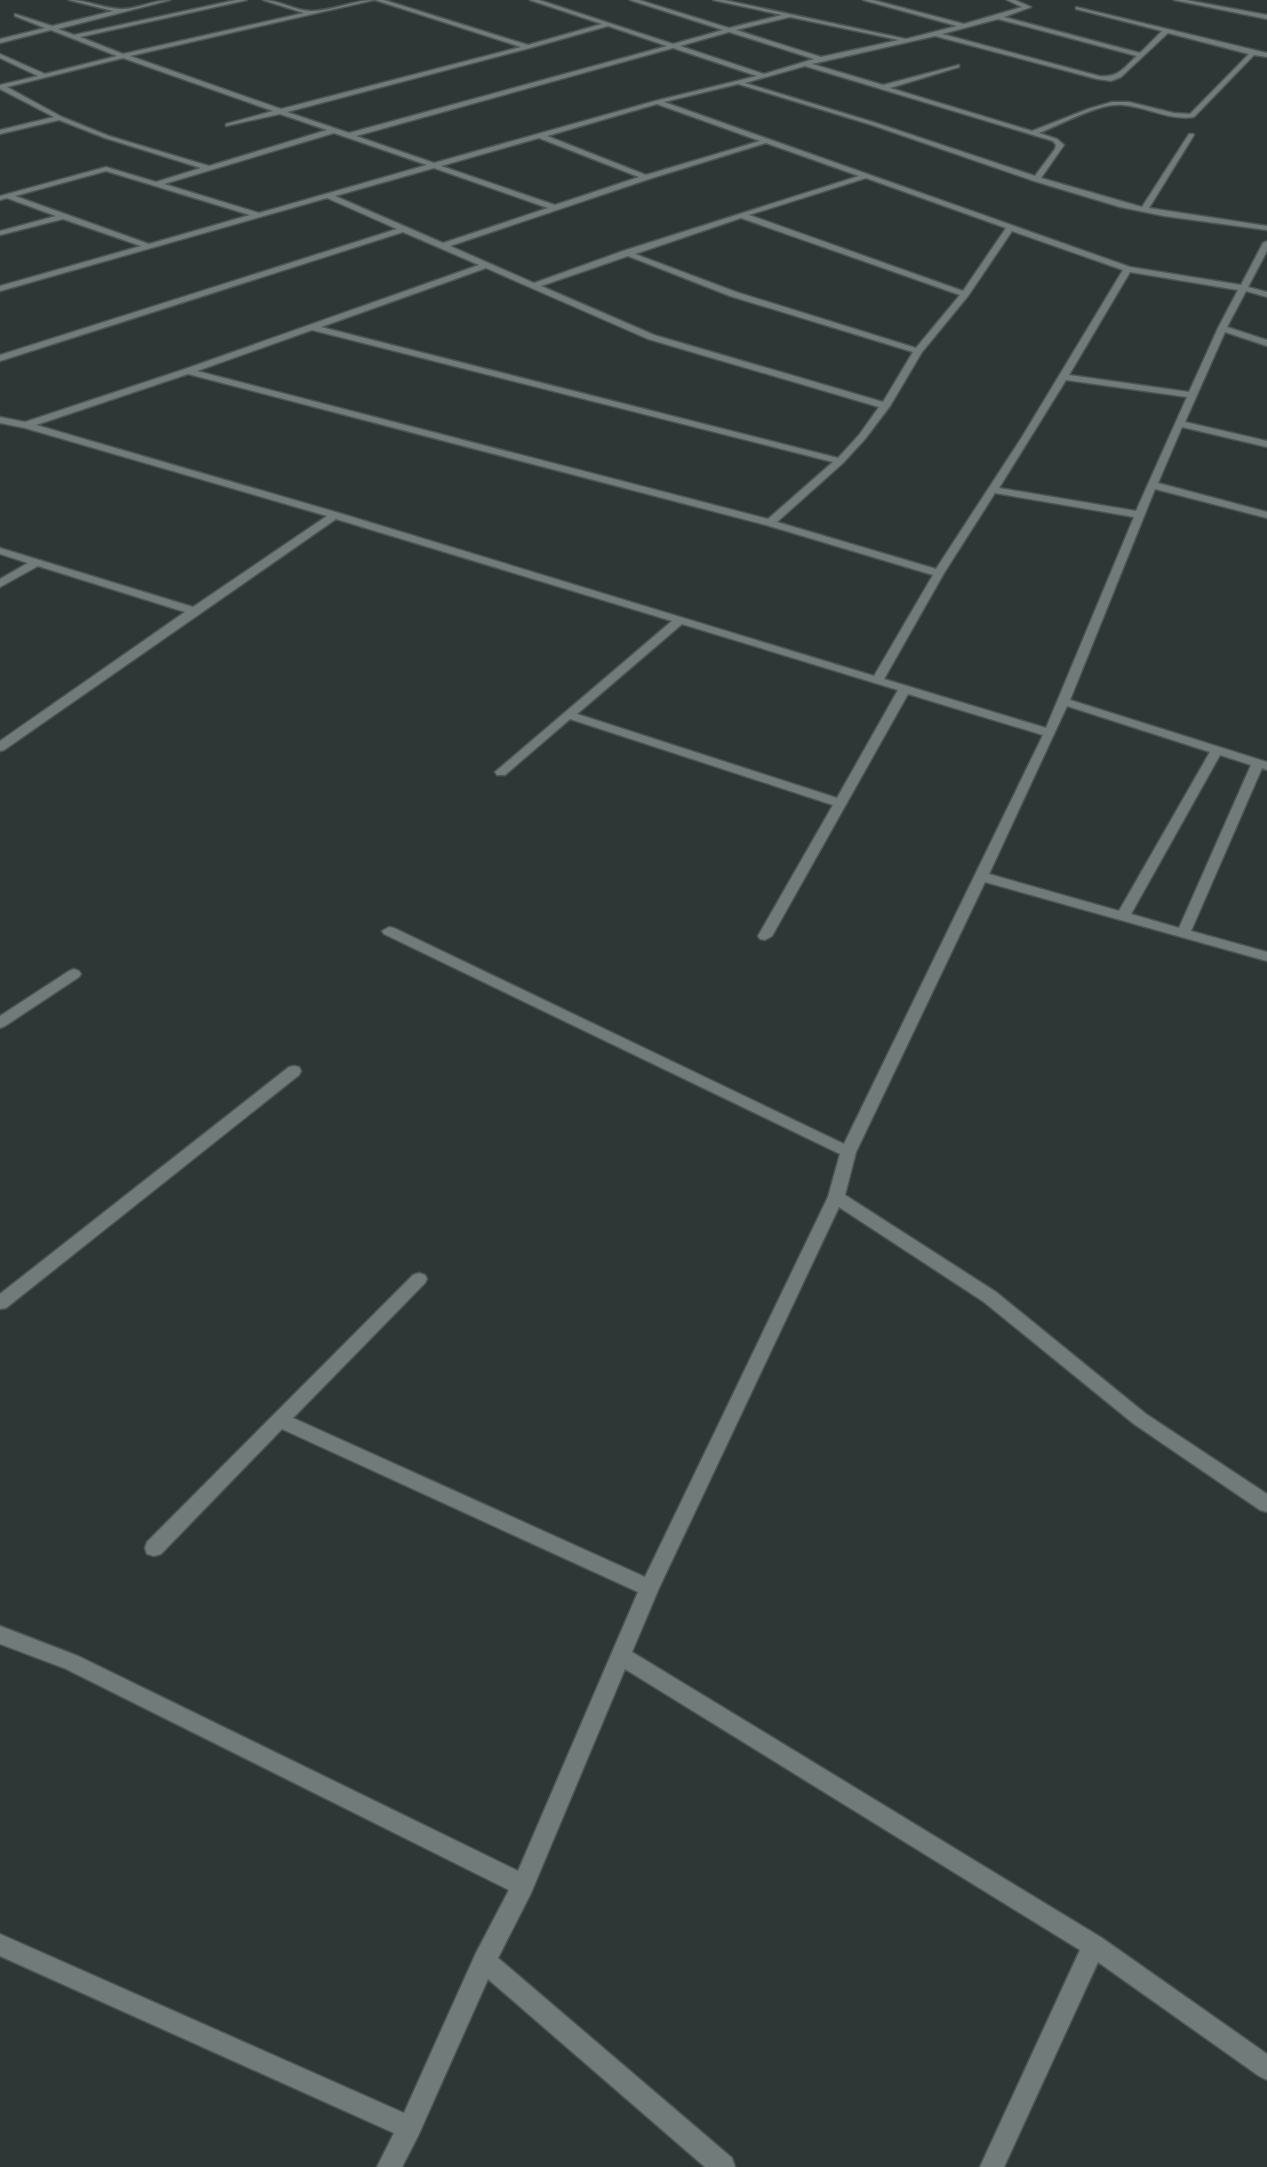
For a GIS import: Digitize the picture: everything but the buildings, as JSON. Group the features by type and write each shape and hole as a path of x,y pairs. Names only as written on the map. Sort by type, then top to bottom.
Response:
{"street":[{"path":"72,0 122,11"},
{"path":"0,41 167,0"},
{"path":"73,37 244,0"},
{"path":"266,0 310,14"},
{"path":"0,87 123,56 371,0"},
{"path":"378,0 528,47"},
{"path":"534,0 764,76"},
{"path":"633,0 821,59"},
{"path":"716,0 908,40"},
{"path":"866,0 964,26"},
{"path":"0,289 657,102 764,76 821,59 935,34 1028,7 1010,0"},
{"path":"1176,0 1267,17"},
{"path":"1194,3 1202,0"},
{"path":"1078,8 1267,55"},
{"path":"16,15 123,56 554,208"},
{"path":"351,135 730,30 791,15"},
{"path":"998,17 1141,55"},
{"path":"228,126 608,24"},
{"path":"935,34 1106,79 1119,76 1166,31"},
{"path":"1033,133 1112,104 1128,104 1177,116 1192,116 1253,53"},
{"path":"0,56 44,76"},
{"path":"804,64 1055,140 1060,144 1059,149 1037,179"},
{"path":"881,88 958,66"},
{"path":"739,82 874,124 1037,179 1144,210 1267,228"},
{"path":"0,87 60,118 125,143 208,168"},
{"path":"657,102 1128,269 1243,288 1267,295"},
{"path":"0,132 60,118"},
{"path":"157,184 336,130"},
{"path":"539,135 646,177"},
{"path":"1144,210 1191,135"},
{"path":"443,246 646,177 766,141"},
{"path":"4,197 106,168 258,215"},
{"path":"533,286 741,214 866,176"},
{"path":"328,196 651,337 885,406"},
{"path":"4,197 147,246"},
{"path":"741,214 965,294"},
{"path":"0,233 64,216"},
{"path":"770,523 840,461 862,437 885,406 918,351 965,294 1010,228"},
{"path":"0,358 404,229"},
{"path":"390,2167 410,2128 484,1961 523,1885 649,1588 836,1197 848,1152 1065,702 1152,485 1222,328 1267,243"},
{"path":"626,253 733,294 918,351"},
{"path":"26,425 486,265"},
{"path":"877,680 939,572 993,490 1128,269"},
{"path":"312,326 840,461"},
{"path":"1222,328 1267,343"},
{"path":"188,370 770,523 939,572"},
{"path":"1063,377 1192,396"},
{"path":"0,420 26,425 335,515 1050,734"},
{"path":"1180,424 1267,444"},
{"path":"1152,485 1267,515"},
{"path":"993,490 1140,515"},
{"path":"0,747 194,610 335,515"},
{"path":"0,551 194,610"},
{"path":"0,584 37,562"},
{"path":"501,772 680,620"},
{"path":"765,936 905,689"},
{"path":"1065,702 1263,765 1183,933"},
{"path":"569,715 841,803"},
{"path":"1123,916 1216,750"},
{"path":"980,876 1267,957"},
{"path":"389,931 848,1152"},
{"path":"1,1020 74,974"},
{"path":"0,1303 294,1071"},
{"path":"836,1197 990,1296 1140,1419 1267,1504"},
{"path":"154,1548 419,1279"},
{"path":"279,1420 649,1588"},
{"path":"0,1634 71,1662 523,1885"},
{"path":"620,1655 1094,1946 1267,2068"},
{"path":"0,1944 410,2128"},
{"path":"992,2167 1094,1946"},
{"path":"484,1961 723,2167"}]}
